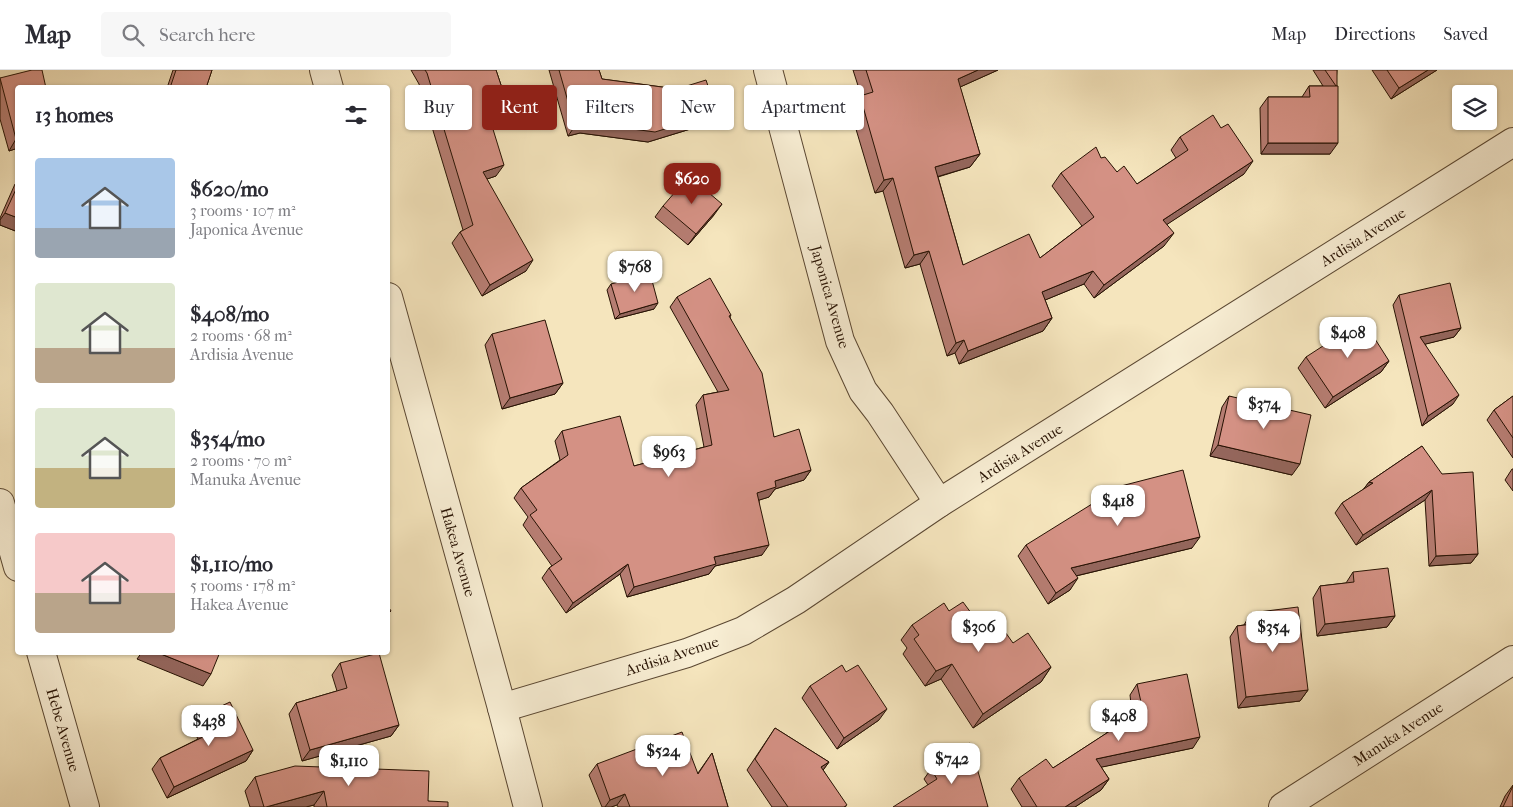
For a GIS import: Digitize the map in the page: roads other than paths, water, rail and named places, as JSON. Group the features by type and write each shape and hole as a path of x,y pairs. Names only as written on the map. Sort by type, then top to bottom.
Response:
{"street":[{"path":"324,70 328,85"},
{"name":"Japonica Avenue","path":"768,70 840,341 863,391 880,413 939,503"},
{"name":"Ardisia Avenue","path":"502,708 687,654 743,631 796,600 939,503 1513,142"},
{"name":"Hakea Avenue","path":"390,304 528,807"},
{"path":"0,503 15,556"},
{"name":"Hebe Avenue","path":"42,655 85,807"},
{"name":"Manuka Avenue","path":"1283,807 1513,660"}]}
